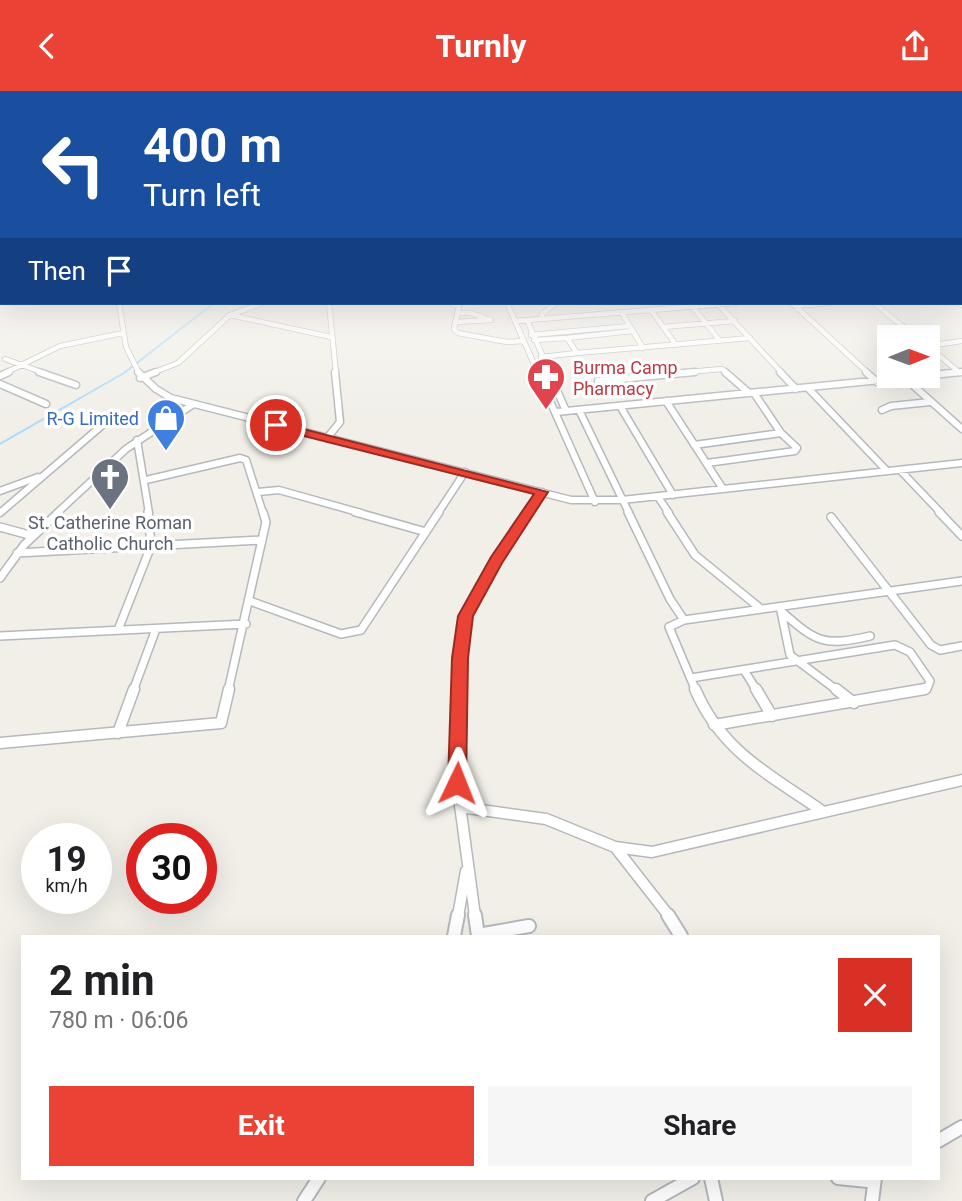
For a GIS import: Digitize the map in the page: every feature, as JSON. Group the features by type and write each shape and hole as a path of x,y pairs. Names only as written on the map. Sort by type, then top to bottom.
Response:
{"street":[{"path":"121,314 123,333 140,378 163,394 192,405 571,500 622,501 962,463"},
{"path":"140,378 178,363 233,314"},
{"path":"327,438 340,422 330,314"},
{"path":"457,314 454,329 458,333 506,342 523,341"},
{"path":"455,322 491,320 472,314"},
{"path":"512,314 594,502"},
{"path":"542,314 542,319"},
{"path":"516,321 611,314"},
{"path":"622,314 643,348"},
{"path":"654,314 677,345"},
{"path":"699,314 720,341"},
{"path":"728,314 796,389"},
{"path":"804,314 877,382"},
{"path":"887,314 901,325"},
{"path":"230,315 331,337"},
{"path":"527,320 566,411"},
{"path":"663,327 735,321"},
{"path":"533,338 631,329"},
{"path":"533,338 568,338 631,329"},
{"path":"0,376 60,346 123,333"},
{"path":"568,338 577,353"},
{"path":"541,357 750,338"},
{"path":"940,344 962,341"},
{"path":"940,356 961,373"},
{"path":"5,359 76,385"},
{"path":"598,381 724,369 751,393 781,433 797,448 795,451 707,463"},
{"path":"940,375 961,373"},
{"path":"556,412 877,382"},
{"path":"0,384 47,404"},
{"path":"808,388 887,471"},
{"path":"916,389 962,429"},
{"path":"666,401 723,489"},
{"path":"882,410 891,406 930,402"},
{"path":"0,578 33,536 137,440 192,405"},
{"path":"621,406 673,495"},
{"path":"579,410 670,599 684,620"},
{"path":"0,491 26,485 44,475 113,416"},
{"path":"694,445 781,433"},
{"path":"118,630 151,546 146,480 137,440"},
{"path":"0,743 222,723 246,624 266,519 258,492 246,460 240,458 146,480"},
{"path":"900,470 962,535"},
{"path":"250,601 341,635 351,635 361,630 465,472"},
{"path":"0,513 26,485"},
{"path":"258,492 279,490 426,532"},
{"path":"478,935 457,783 461,632 471,602 542,492"},
{"path":"658,497 695,555 761,609"},
{"path":"831,517 931,645 940,650 962,646"},
{"path":"0,527 33,536"},
{"path":"17,553 262,540"},
{"path":"822,811 741,755 714,725 670,632 672,623 962,582"},
{"path":"779,609 810,637 830,646 870,636"},
{"path":"779,609 790,655 854,703"},
{"path":"0,636 246,624"},
{"path":"118,733 156,629"},
{"path":"691,678 902,646 910,652 930,681 928,689 714,725"},
{"path":"744,670 772,716"},
{"path":"460,807 546,819 615,848 652,852 962,780"},
{"path":"615,848 664,907 678,926 681,935"},
{"path":"454,935 467,865"},
{"path":"483,935 529,926"},
{"path":"940,1140 962,1127"},
{"path":"304,1201 318,1180"},
{"path":"652,1201 689,1180"},
{"path":"712,1180 716,1201"},
{"path":"872,1201 875,1180"}],"waterway":[{"path":"0,444 124,373 200,314"}],"place":[{"name":"Burma Camp Pharmacy","path":"546,411"},
{"name":"R-G Limited","path":"166,452"},
{"name":"St. Catherine Roman Catholic Church","path":"110,511"}],"route":[{"path":"276,425 542,492 471,602 461,632 457,783"}]}
